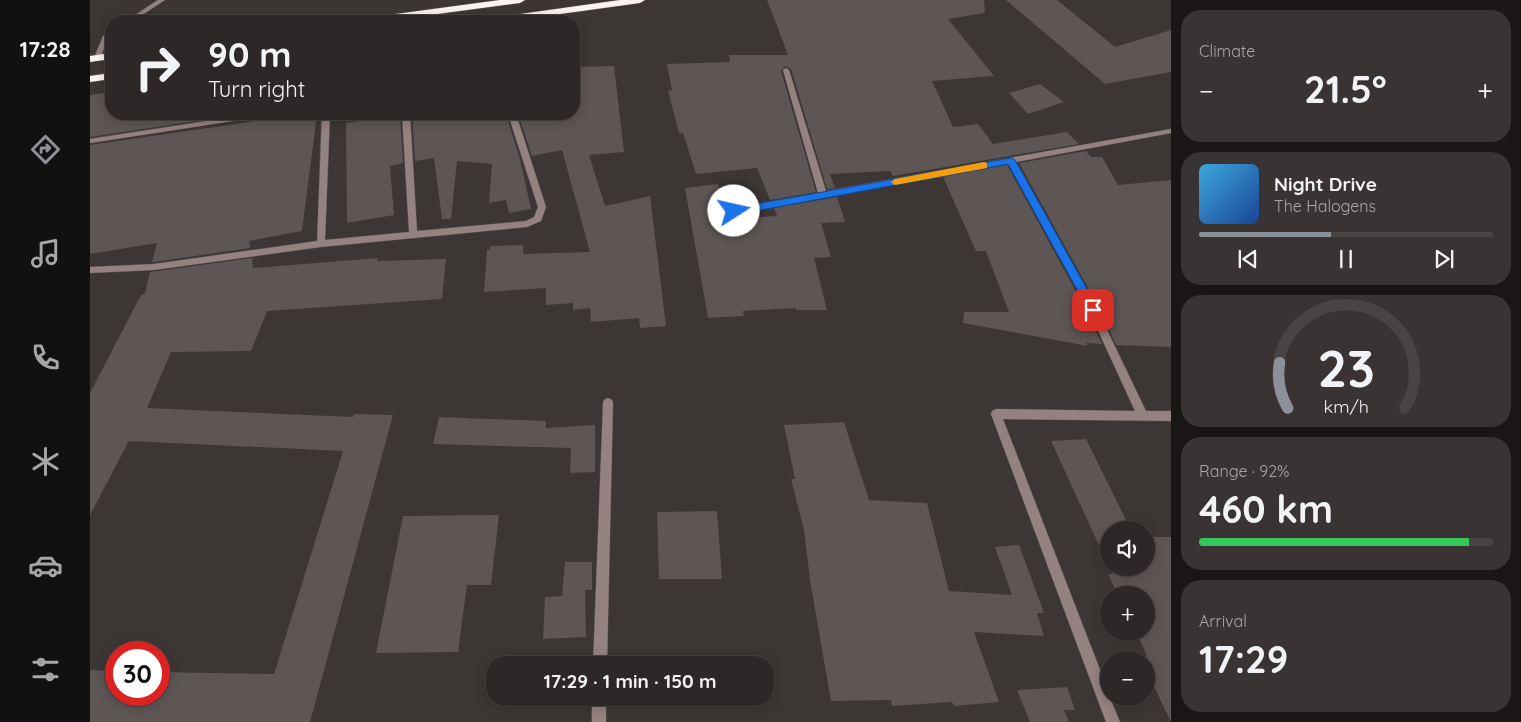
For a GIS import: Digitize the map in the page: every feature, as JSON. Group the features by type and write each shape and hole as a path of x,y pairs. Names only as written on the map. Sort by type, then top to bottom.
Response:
{"highway":[{"path":"410,15 520,0"},
{"path":"534,15 640,0"},
{"path":"90,79 105,77"}],"street":[{"path":"138,15 162,0"},
{"path":"93,59 105,38"},
{"path":"786,70 823,195"},
{"path":"90,141 226,120"},
{"path":"321,244 326,120"},
{"path":"406,120 413,234"},
{"path":"90,270 154,267 321,244 527,224 538,219 542,207 514,120"},
{"path":"734,211 1171,131"},
{"path":"1011,160 1093,310 1144,416"},
{"path":"600,656 608,404"},
{"path":"1113,722 996,414 1171,416"},
{"path":"599,706 599,722"}],"building":[{"path":"767,0 984,0 985,13 948,19 994,76 932,81 953,127 978,124 993,144 1067,132 1079,144 893,176 890,171 830,174 835,188 827,189 791,69 785,66 781,71 816,192 770,200 757,168 696,174 683,133 679,133 668,91 672,90 667,64 730,62 729,55 788,55"},
{"path":"1006,0 1057,0 1115,47 1171,30 1171,72 1105,84"},
{"path":"614,66 624,152 589,155 605,206 650,196 666,326 640,328 639,318 591,322 590,308 573,310 573,303 546,305 546,288 484,292 487,250 490,250 490,246 523,245 523,254 590,252 562,150 532,156 520,120 580,120 580,67"},
{"path":"1040,84 1064,102 1028,114 1009,93"},
{"path":"105,93 105,120 203,120 90,137 90,95"},
{"path":"263,120 316,120 302,231 249,241 250,248 154,262 152,262 157,243 90,254 90,145"},
{"path":"366,120 400,120 403,163 390,166 394,215 347,223 346,123"},
{"path":"412,120 508,120 520,159 531,209 509,213 506,200 489,203 492,164 457,161 451,219 442,219 434,158 415,161"},
{"path":"1086,151 1091,157 1102,157 1118,185 1171,180 1171,347 1116,345 1098,306 1019,163"},
{"path":"1007,165 1087,312 1102,344 1086,343 1088,346 963,323 964,312 1009,312 986,251 976,251 943,177"},
{"path":"718,184 730,219 777,216 774,208 837,197 845,222 821,223 831,257 814,258 827,310 796,310 796,308 743,311 744,316 708,318 685,188"},
{"path":"252,258 253,268 378,258 377,261 446,259 442,299 267,311 251,351 171,352 147,408 353,417 354,414 393,415 310,722 90,722 90,670 105,671 105,706 170,706 170,672 274,674 343,451 129,441 90,515 90,393 141,295 145,294 150,272"},
{"path":"439,417 546,421 546,428 595,425 595,472 570,473 571,448 433,444"},
{"path":"844,422 869,500 927,503 949,591 1012,595 995,547 1019,545 1044,613 1037,613 1044,636 974,632 999,702 954,706 952,702 892,706 891,700 831,701 810,580 804,530 791,479 795,479 784,425"},
{"path":"1086,439 1127,521 1100,521 1100,547 1051,441"},
{"path":"717,511 722,579 659,579 657,512"},
{"path":"499,515 491,585 467,585 458,652 376,653 403,516"},
{"path":"1155,537 1171,537 1171,722 1155,689 1155,651 1145,651 1140,641 1155,641 1155,586 1114,586 1109,576 1155,576"},
{"path":"565,562 592,562 592,590 585,590 586,637 543,639 545,597 562,596"},
{"path":"1067,687 1075,710 1064,710 1069,722 1030,722 1017,690"}],"slow traffic":[{"path":"895,182 984,165"}],"route":[{"path":"734,211 1011,160 1093,310"}]}
